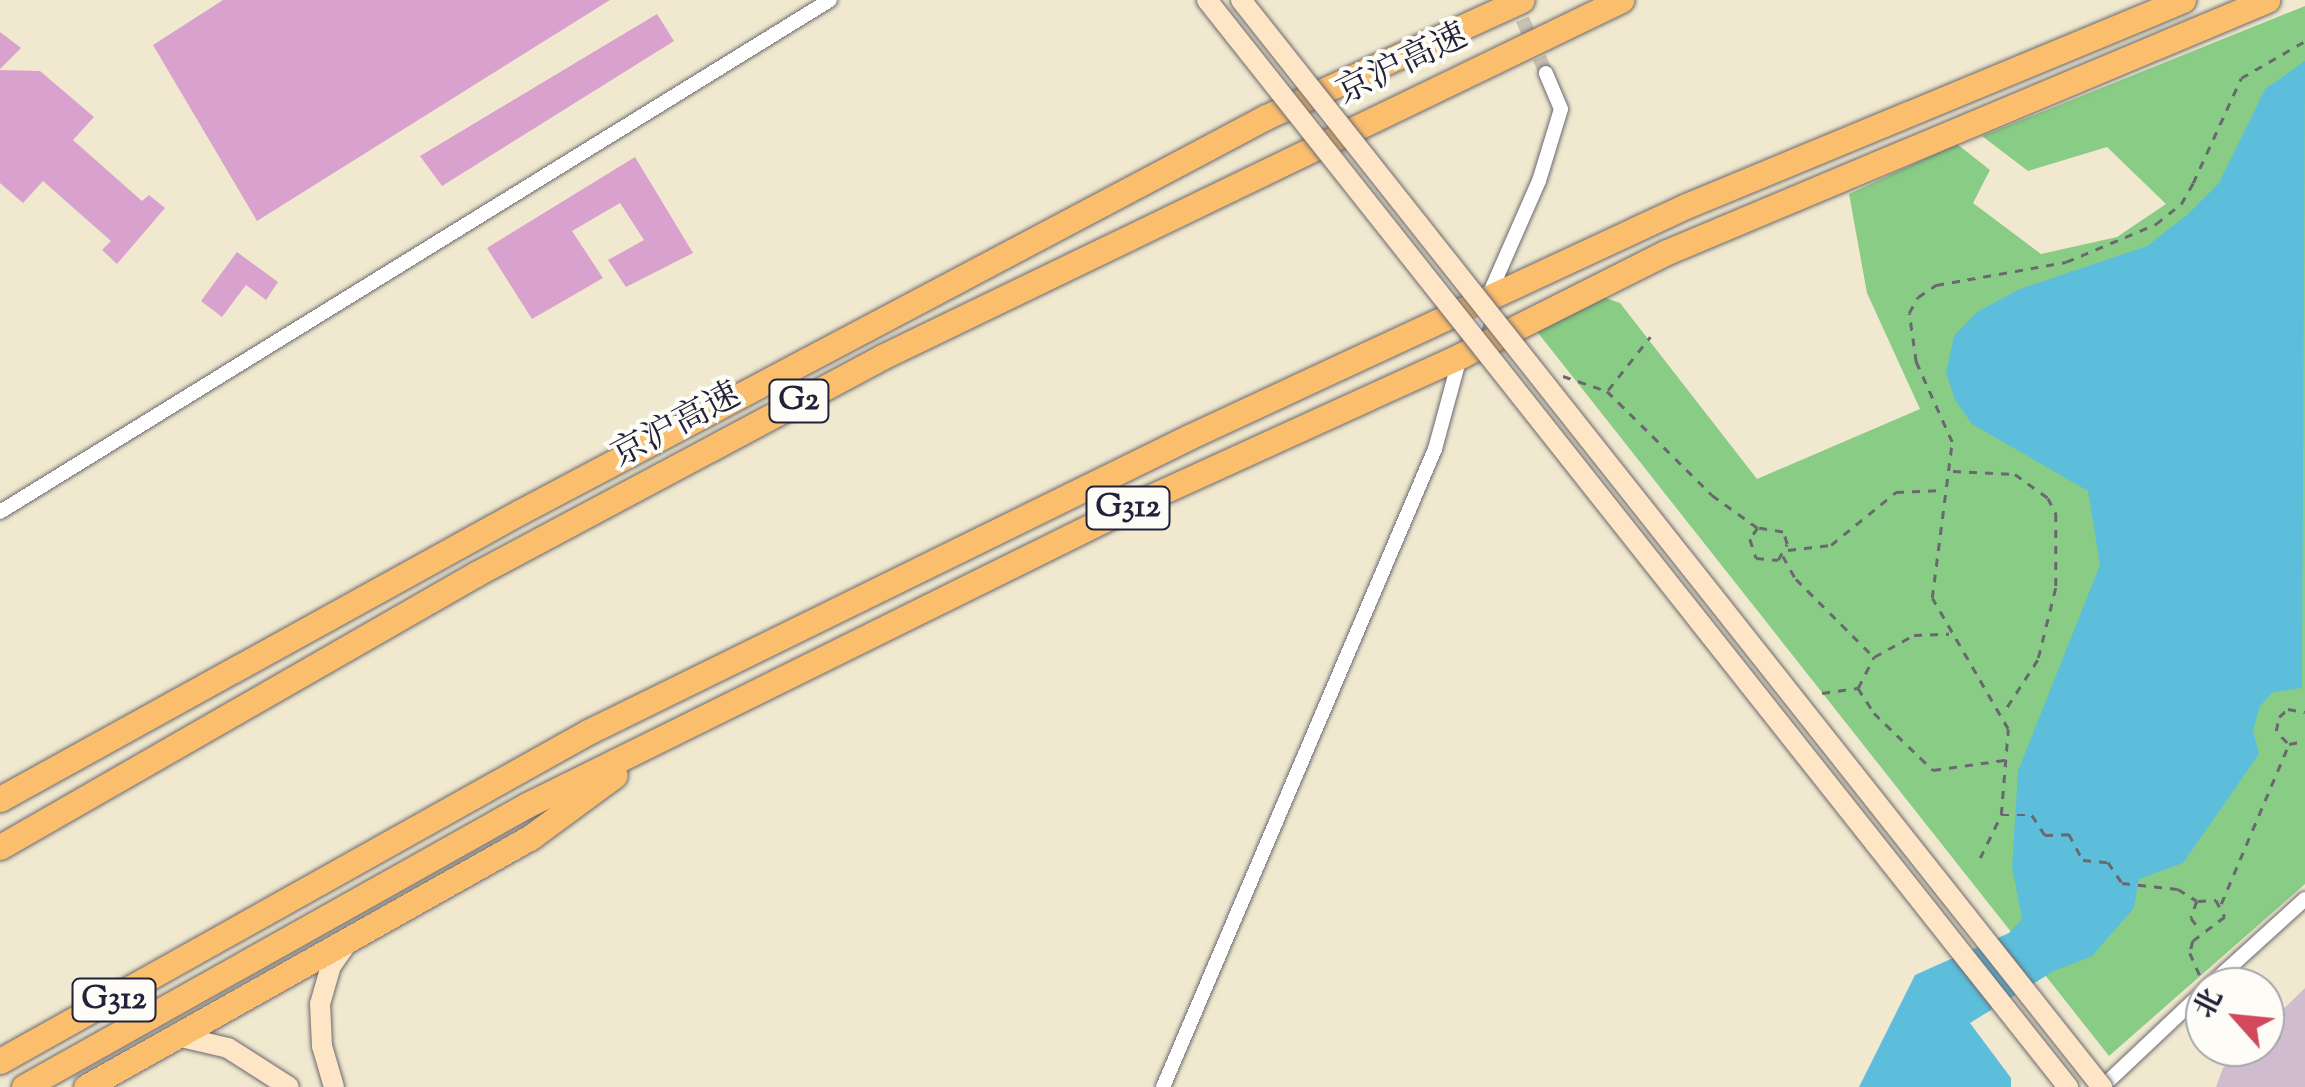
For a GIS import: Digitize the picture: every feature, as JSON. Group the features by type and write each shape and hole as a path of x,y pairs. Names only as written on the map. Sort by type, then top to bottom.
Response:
{"highway":[{"name":"京沪高速","path":"0,799 520,512 1266,116 1521,0"},
{"name":"京沪高速","path":"0,847 476,574 882,357 1622,0"},
{"name":"G312","path":"0,1061 588,732 1189,437 1686,206 2182,0"},
{"name":"G312","path":"24,1087 527,805 1144,500 1460,356 1667,252 2268,0"},
{"path":"86,1087 531,837 668,736"}],"main road":[{"path":"1207,0 2068,1087"},
{"path":"1242,0 2102,1087"},
{"path":"334,1087 322,1046 320,1004 331,966 353,934"},
{"path":"178,1036 228,1048 289,1087"}],"street":[{"path":"0,512 830,0"},
{"path":"1163,1087 1435,448 1460,356 1492,297 1561,109 1546,73"},
{"path":"2231,967 2305,898"},
{"path":"2102,1087 2185,1009"}],"path":[{"path":"1980,858 2001,815 2008,730 1932,598 1952,472 1952,442 1908,337 1918,297 1936,286 2066,262 2156,224 2187,194 2241,78 2305,41"},
{"path":"1607,391 1650,337"},
{"path":"1560,375 1607,391 1712,494 1758,528 1778,528 1786,550 1783,556 1768,563 1756,558 1750,538 1758,528"},
{"path":"1952,472 2016,474 2048,498 2056,514 2056,588 2038,660 2027,686 2002,715"},
{"path":"1786,550 1831,545 1896,492 1947,490"},
{"path":"1783,556 1796,578 1874,656"},
{"path":"1858,688 1874,656 1914,635 1950,634"},
{"path":"1858,688 1874,713 1934,770 2006,759"},
{"path":"1822,693 1858,688"},
{"path":"2289,744 2276,731 2279,717 2288,709 2305,712"},
{"path":"2289,744 2305,741"},
{"path":"2201,930 2219,928 2222,904 2289,744"},
{"path":"2001,815 2032,815 2046,834 2068,834 2083,860 2108,862 2122,883 2178,889 2196,901 2210,898 2222,904"},
{"path":"2196,901 2190,918 2201,930"},
{"path":"2197,967 2190,953 2201,930"}],"shaded area":[{"path":"2305,988 2305,1087 2216,1087 2224,1067 2285,1067 2285,1008"}],"green space":[{"path":"2305,6 2305,884 2210,967 2185,967 2185,989 2109,1056 1535,329 1603,297 1620,303 1757,479 1920,409 1867,293 1849,194 1957,144 1990,170 1973,203 2041,254 2117,237 2166,204 2107,147 2028,171 1982,136"}],"water":[{"path":"2305,61 2302,688 2273,692 2260,706 2253,730 2259,754 2183,863 2139,879 2134,908 2092,956 2054,971 1970,1023 2011,1078 2011,1087 1859,1087 1915,975 2009,933 2022,919 2012,867 2018,771 2100,565 2088,491 1972,424 1955,400 1946,373 1954,336 1977,312 2020,289 2147,246 2188,214 2219,183 2265,89"}],"building":[{"path":"223,0 610,0 257,221 153,45"},
{"path":"657,14 674,41 442,186 420,156"},
{"path":"0,32 21,48 0,69"},
{"path":"0,70 40,71 94,117 73,140 142,201 149,195 165,208 117,264 102,250 111,241 43,181 23,203 0,183"},
{"path":"635,157 693,253 626,287 608,260 644,240 620,203 572,231 603,278 532,319 487,248"},
{"path":"237,252 278,282 266,300 246,285 222,317 201,301"}],"tunnel":[{"path":"1514,0 1546,73"}]}
